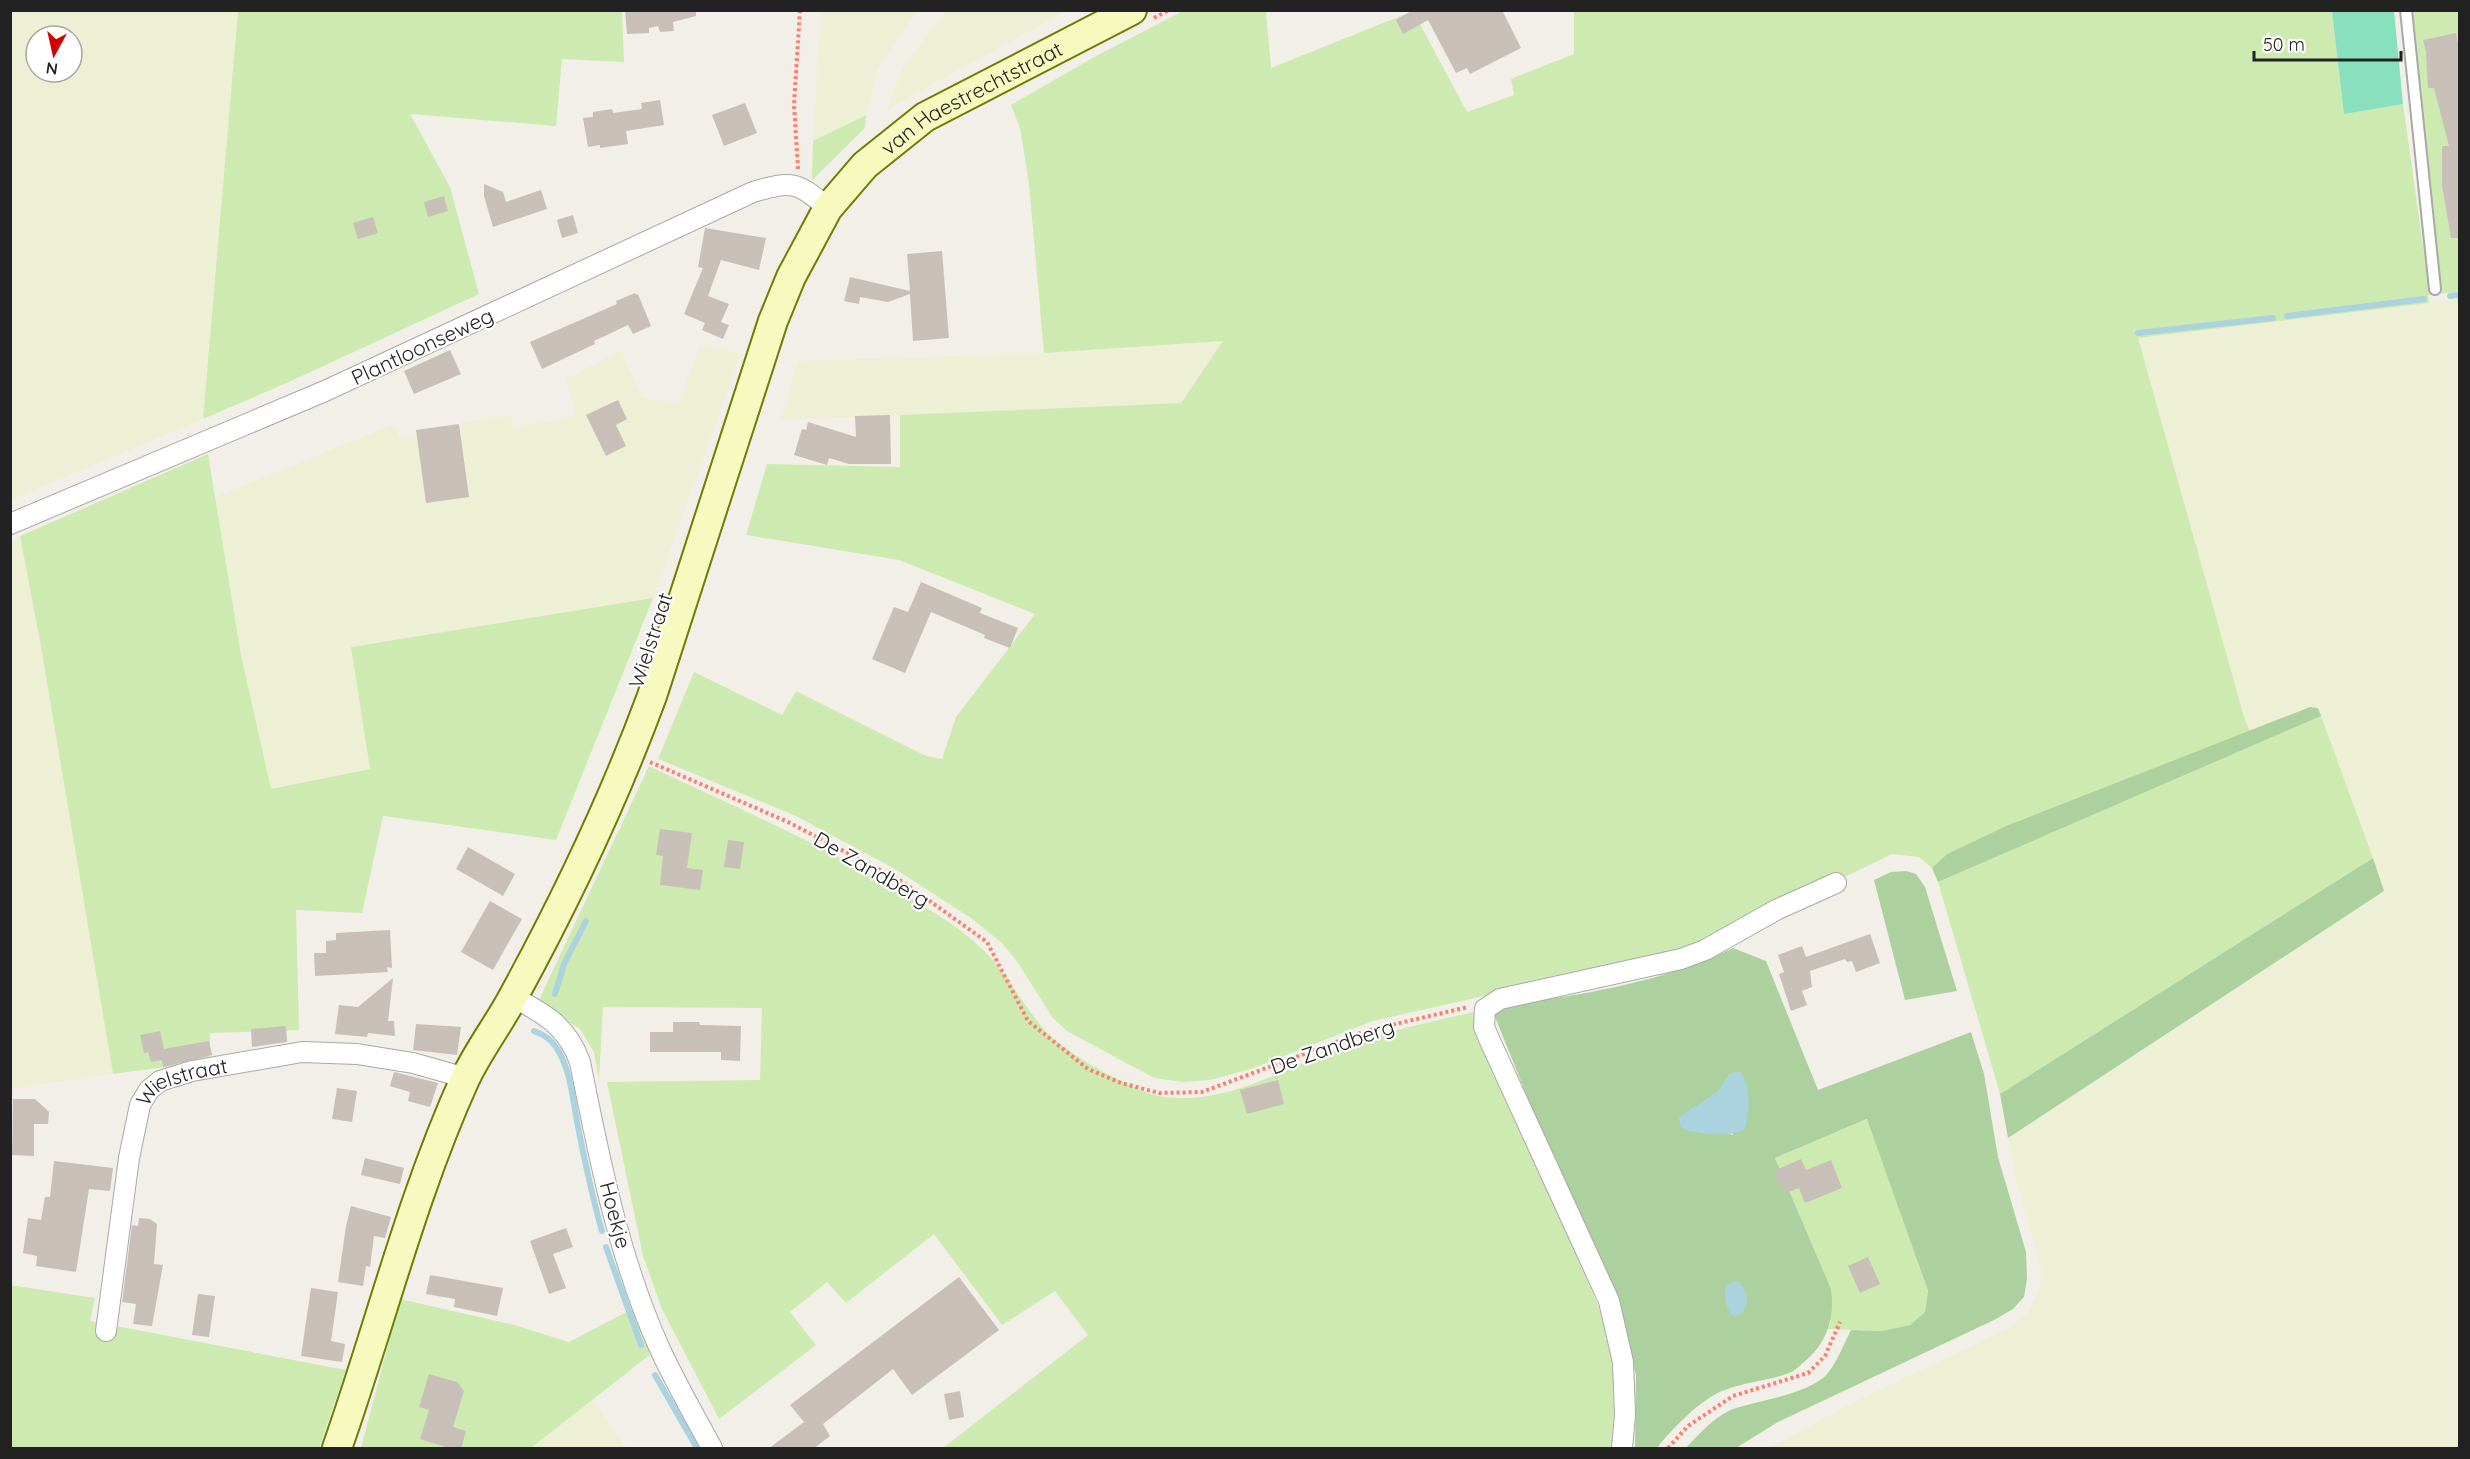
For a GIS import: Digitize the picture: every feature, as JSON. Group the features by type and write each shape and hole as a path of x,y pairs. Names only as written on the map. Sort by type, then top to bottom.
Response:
{"street":[{"name":"van Haestrechtstraat","path":"828,208 865,165 925,117 1132,10"},
{"name":"Plantloonseweg","path":"10,524 325,391 753,192 776,185 798,185"},
{"path":"798,185 828,208"},
{"name":"Wielstraat","path":"337,1449 410,1224 466,1078 513,997 578,870 631,753 652,696 773,321 791,277 828,208"},
{"path":"1622,1449 1625,1415 1623,1362 1609,1301 1484,1027 1485,1009 1500,999 1681,959 1705,950 1776,910 1836,883"},
{"name":"Hoekje","path":"513,997 532,1007 565,1032 574,1046 580,1062 615,1220 639,1293 659,1347 712,1449"},
{"name":"Wielstraat","path":"106,1331 129,1158 140,1105 149,1090 160,1081 192,1071 302,1052 357,1054 413,1063 466,1078"}],"lane":[{"path":"2406,10 2435,289"}],"path":[{"path":"798,185 794,105 800,10"},
{"name":"De Zandberg","path":"647,761 788,822 903,882 987,942 1028,1021 1088,1069 1121,1083 1159,1093 1202,1092 1366,1031 1476,1005 1485,1009"},
{"path":"1668,1449 1688,1426 1733,1396 1808,1373 1825,1356 1840,1322"}],"green space":[{"path":"10,11 238,11 203,419 11,500"},
{"path":"238,11 622,11 624,62 562,59 556,126 410,114 450,187 479,294 203,419"},
{"path":"821,11 918,11 878,70 866,115 813,141"},
{"path":"946,11 1067,11 896,104 886,112 903,67"},
{"path":"1183,11 1266,11 1271,68 1413,11 1467,112 1514,95 1511,79 1574,54 1574,11 2332,11 2344,113 2403,104 2424,253 2402,11 2459,11 2459,292 2428,295 2429,303 2138,338 2244,717 2250,731 2006,826 1947,854 1932,868 1919,857 1892,854 1701,947 1373,1021 1251,1069 1210,1080 1183,1082 1154,1078 1067,1031 1053,1018 1018,963 1002,943 971,918 895,869 794,815 658,759 694,672 782,715 796,691 926,756 942,759 956,717 1035,614 899,560 746,535 767,464 900,467 900,415 1181,403 1223,341 1044,353 1029,184 1020,128 1011,105 1096,56"},
{"path":"2332,11 2394,11 2403,104 2344,114"},
{"path":"866,115 865,128 812,180 813,141"},
{"path":"2459,299 2459,1448 1769,1448 1854,1402 2009,1328 2028,1312 2040,1287 2041,1268 2015,1175 2008,1138 2384,890 2318,708 2310,707 2250,731 2244,717 2138,337"},
{"path":"1223,341 1181,403 781,420 798,361 1044,353"},
{"path":"700,344 741,354 653,598 351,647 370,769 271,789 241,655 215,497 394,424 400,437 462,428 461,422 511,415 514,428 576,415 566,379 621,350 642,398 679,403"},
{"path":"208,454 241,655 271,789 370,769 351,647 653,598 556,840 383,816 362,913 296,910 299,1030 210,1033 209,1061 113,1074 40,641 20,536"},
{"path":"20,536 40,641 113,1074 11,1089 10,541"},
{"path":"2310,707 2318,708 2321,716 1938,882 1932,868 1947,854 2006,826"},
{"path":"2321,716 2373,858 2000,1094 1938,882"},
{"path":"649,766 816,845 939,915 965,934 990,957 1042,1027 1063,1046 1094,1067 1155,1095 1188,1098 1228,1092 1357,1042 1474,1012 1613,1341 1619,1448 943,1448 1088,1335 1055,1291 1002,1325 934,1234 846,1303 827,1282 790,1312 816,1345 719,1419 662,1309 643,1256 607,1082 760,1080 762,1008 603,1007 599,1079 594,1052 580,1029 538,1002"},
{"path":"2373,858 2384,891 2008,1138 2000,1094"},
{"path":"1906,871 1916,874 1925,887 1957,991 1905,1000 1874,880 1891,872"},
{"path":"1733,948 1766,961 1818,1090 1971,1032 1984,1074 1998,1157 2026,1252 2027,1279 2024,1297 2013,1309 1778,1422 1736,1448 1686,1448 1709,1425 1729,1411 1792,1393 1823,1378 1835,1363 1851,1330 1881,1331 1910,1325 1925,1312 1928,1291 1867,1119 1775,1158 1831,1289 1832,1310 1824,1338 1812,1355 1793,1371 1713,1395 1678,1424 1657,1448 1635,1448 1636,1375 1627,1343 1491,1007 1552,999 1614,987 1676,971","holes":["1730,1074 1733,1135 1679,1118 1718,1092"]},
{"path":"1868,1119 1928,1292 1925,1312 1910,1325 1881,1331 1828,1329 1831,1321 1775,1158"},
{"path":"10,1285 95,1298 90,1321 346,1370 319,1448 11,1448"},
{"path":"400,1299 514,1325 569,1342 638,1306 656,1350 531,1448 361,1448"},
{"path":"593,1400 626,1448 531,1448"}],"water":[{"path":"1739,1071 1746,1083 1748,1098 1745,1129 1740,1132 1714,1134 1681,1128 1679,1117 1718,1092 1730,1074"},
{"path":"1738,1281 1747,1299 1743,1312 1736,1316 1731,1314 1726,1304 1725,1293 1726,1285"}],"building":[{"path":"625,10 696,10 696,16 673,22 674,31 660,32 658,26 649,28 649,33 627,34"},
{"path":"1413,10 1502,10 1521,48 1470,74 1467,68 1456,73 1428,20 1403,34 1396,20"},
{"path":"2456,33 2460,54 2460,238 2451,238 2442,185 2442,146 2449,146 2434,88 2428,88 2423,40"},
{"path":"660,100 664,125 626,131 628,144 600,148 600,145 588,147 583,118 593,117 593,112 612,109 613,113 642,109 641,103"},
{"path":"745,103 757,133 724,146 712,115"},
{"path":"484,184 503,192 506,202 541,190 547,209 493,227 484,196"},
{"path":"444,196 448,211 428,217 424,202"},
{"path":"573,215 578,233 562,238 557,220"},
{"path":"373,217 378,233 358,239 353,223"},
{"path":"705,228 766,238 759,270 721,260 708,296 729,304 721,322 729,325 723,339 702,330 705,323 684,314 703,268 698,267"},
{"path":"942,251 949,338 913,341 910,294 888,302 860,297 859,304 844,301 850,277 910,291 907,254"},
{"path":"635,293 638,294 651,326 633,334 628,325 594,341 595,344 542,369 530,342 617,304 616,301"},
{"path":"450,350 461,374 414,394 404,371"},
{"path":"618,400 627,419 616,425 626,446 606,456 586,415"},
{"path":"890,415 891,464 849,464 829,458 827,465 794,455 802,429 806,430 808,422 856,437 855,416"},
{"path":"459,424 469,497 426,503 416,430"},
{"path":"921,582 982,608 980,613 1018,628 1010,648 931,612 905,673 872,659 894,607 908,612"},
{"path":"660,829 692,833 687,868 703,870 700,890 660,885 663,856 656,855"},
{"path":"728,840 744,842 740,869 724,867"},
{"path":"468,847 515,874 503,896 456,869"},
{"path":"490,901 522,919 493,970 461,952"},
{"path":"390,930 392,968 387,967 388,972 315,976 314,953 326,953 326,941 336,940 336,933"},
{"path":"1870,934 1880,963 1856,972 1852,961 1847,962 1845,959 1810,971 1812,987 1802,991 1807,1005 1791,1011 1779,974 1784,972 1778,955 1802,946 1806,957"},
{"path":"393,978 388,1021 394,1021 395,1036 368,1033 367,1037 335,1034 339,1005 358,1007"},
{"path":"673,1022 741,1026 740,1061 721,1060 721,1052 650,1052 650,1032 673,1032"},
{"path":"416,1024 461,1027 457,1055 413,1050"},
{"path":"286,1026 287,1042 252,1047 251,1029"},
{"path":"160,1031 164,1049 209,1041 212,1055 163,1067 162,1060 151,1062 148,1052 144,1053 140,1035"},
{"path":"394,1072 438,1083 430,1107 408,1101 410,1092 390,1086"},
{"path":"1278,1080 1284,1104 1247,1114 1240,1090"},
{"path":"337,1088 357,1091 352,1122 332,1119"},
{"path":"13,1099 35,1099 49,1112 48,1124 34,1124 34,1156 12,1155"},
{"path":"365,1158 404,1168 400,1184 361,1175"},
{"path":"1801,1159 1806,1170 1831,1160 1842,1188 1805,1203 1799,1188 1786,1193 1783,1188 1781,1189 1774,1171"},
{"path":"54,1161 113,1168 110,1191 89,1189 76,1272 36,1266 37,1256 23,1253 28,1218 41,1220 45,1197 50,1197"},
{"path":"351,1206 391,1217 385,1238 374,1236 370,1267 366,1266 363,1286 338,1282"},
{"path":"139,1218 150,1219 157,1224 154,1264 163,1265 152,1326 133,1324 136,1304 122,1302 132,1225 138,1226"},
{"path":"566,1228 573,1247 553,1254 566,1288 549,1294 530,1241"},
{"path":"1868,1257 1880,1284 1860,1293 1848,1266"},
{"path":"430,1275 503,1288 497,1316 454,1307 455,1299 426,1294"},
{"path":"959,1277 999,1330 912,1395 893,1369 823,1424 830,1436 813,1449 768,1449 804,1422 790,1405"},
{"path":"311,1288 338,1292 331,1341 345,1344 342,1362 301,1356"},
{"path":"198,1294 215,1296 209,1337 192,1335"},
{"path":"429,1374 457,1382 464,1391 453,1427 466,1431 461,1449 452,1449 420,1439 429,1410 419,1407"},
{"path":"960,1391 964,1417 949,1420 944,1394"}],"waterway":[{"path":"2450,296 2460,295"},
{"path":"2287,316 2424,299"},
{"path":"2138,333 2273,318"},
{"path":"555,994 564,964 586,921"},
{"path":"534,1031 554,1044 565,1065 602,1231"},
{"path":"606,1247 641,1345"},
{"path":"655,1375 697,1448"}]}
